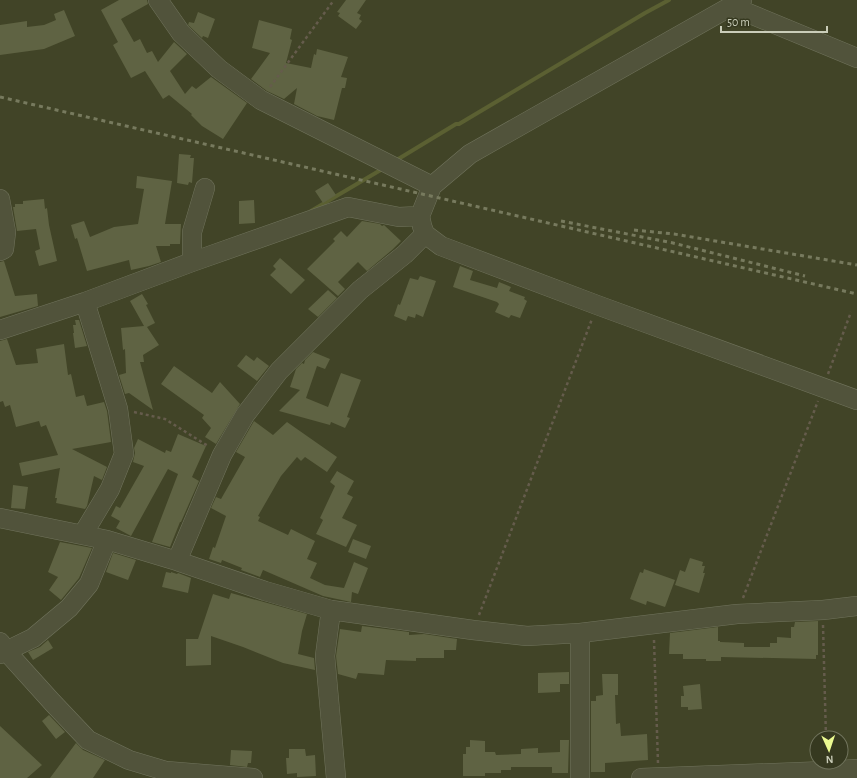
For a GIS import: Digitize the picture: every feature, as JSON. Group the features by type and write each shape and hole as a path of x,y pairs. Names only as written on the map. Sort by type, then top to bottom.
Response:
{"street":[{"path":"158,0 181,34 260,100 432,186"},
{"path":"176,561 222,455 245,415 279,371 360,290 405,254 422,225 432,186 470,154 736,3 857,58"},
{"path":"192,262 192,232 205,188"},
{"path":"0,199 6,232 4,248 0,251"},
{"path":"0,330 85,302 192,262 348,207 399,217 422,225 442,246 597,305 857,400"},
{"path":"83,534 110,489 124,454 118,409 85,302"},
{"path":"0,518 107,540 176,561 265,591 331,610 527,636 580,633 737,614 823,610 857,606"},
{"path":"107,540 89,584 69,608 33,638 2,649 88,740 129,760 166,771 253,778"},
{"path":"331,610 325,656 336,778"},
{"path":"580,633 580,778"},
{"path":"650,777 826,772 857,769"}],"path":[{"path":"260,100 334,0"},
{"path":"473,630 597,305"},
{"path":"737,614 851,312"},
{"path":"118,409 165,419 222,455"},
{"path":"823,610 826,730"},
{"path":"650,777 654,623"}],"building":[{"path":"119,0 147,0 148,4 121,19 134,42 140,39 147,53 152,51 158,62 174,42 187,54 170,71 185,94 192,86 196,89 211,77 247,103 223,139 202,126 191,115 192,114 169,95 163,99 145,71 131,78 113,45 118,42 101,10"},
{"path":"346,0 366,0 357,13 361,15 359,19 362,21 356,29 338,16 340,13 337,12"},
{"path":"64,10 75,36 44,49 0,55 0,25 27,21 27,27 44,25 56,20 54,14"},
{"path":"198,12 215,19 208,38 203,36 202,38 188,25 189,22 194,23"},
{"path":"259,20 292,29 290,39 292,40 286,63 311,68 314,54 316,55 317,49 348,57 341,77 347,78 345,88 342,88 334,120 317,116 294,104 297,88 284,99 267,91 251,79 270,53 252,48"},
{"path":"179,154 191,155 190,158 194,158 192,183 189,182 188,185 177,183"},
{"path":"137,176 172,181 165,224 181,224 180,244 156,246 161,262 149,266 131,270 129,260 87,271 77,238 75,239 71,225 84,221 90,237 114,227 138,224 144,189 136,188"},
{"path":"328,183 336,195 323,203 315,191"},
{"path":"44,199 57,261 39,266 35,251 40,249 36,229 17,231 13,207 15,207 15,204 23,204 23,201"},
{"path":"254,200 255,223 239,224 239,201"},
{"path":"362,221 380,224 382,226 384,225 401,241 367,271 358,262 338,282 345,289 338,296 307,269 335,241 333,239 341,231 347,237"},
{"path":"280,258 305,280 291,294 270,275 276,269 273,266"},
{"path":"4,261 15,296 37,294 38,306 0,317 0,262"},
{"path":"460,266 473,271 470,280 497,288 499,282 511,287 509,291 525,297 524,299 527,301 520,318 511,315 509,318 495,312 499,304 497,302 453,287"},
{"path":"420,276 436,281 423,317 416,314 415,318 408,316 406,321 394,316 398,304 400,305 410,278 418,280"},
{"path":"328,290 337,298 318,317 308,309"},
{"path":"142,294 148,304 146,305 155,323 147,327 159,345 143,355 144,362 140,362 153,410 129,393 125,394 119,375 126,373 125,349 123,350 121,328 144,326 130,301"},
{"path":"75,320 79,320 87,346 75,348 73,325 76,325"},
{"path":"7,339 16,365 38,363 36,349 64,344 68,375 71,374 76,397 84,395 87,406 104,402 107,411 111,442 72,449 107,467 102,480 94,476 85,509 56,503 57,498 55,498 60,468 22,476 19,463 58,455 46,425 41,427 39,421 16,427 10,405 5,407 3,401 0,402 0,341"},
{"path":"313,352 330,359 325,369 317,366 306,398 328,407 341,373 361,380 347,417 350,418 345,428 331,422 330,425 279,411 300,390 290,387 296,369 302,363 304,364 305,360"},
{"path":"246,355 254,361 257,357 269,366 257,381 237,366"},
{"path":"174,366 212,393 220,382 240,404 216,444 205,437 211,428 202,418 204,415 161,384"},
{"path":"254,421 273,435 287,422 337,457 327,472 305,457 301,461 297,457 281,476 258,516 260,517 258,521 288,535 291,529 315,541 307,559 317,563 310,578 325,585 344,588 354,562 368,568 358,594 352,592 351,602 323,596 263,570 260,577 241,570 242,568 222,560 221,563 209,559 213,547 215,548 226,516 211,508 216,497 221,499 245,457 236,452"},
{"path":"178,434 206,446 192,477 199,481 170,547 152,542 178,474 168,469 131,536 116,528 120,521 111,516 116,506 120,508 144,466 133,462 135,453 134,448 138,439 165,453 166,450 171,452"},
{"path":"337,471 354,481 347,494 353,497 342,518 357,525 346,547 316,534 323,520 320,518 335,486 330,482"},
{"path":"13,485 28,487 25,509 11,508"},
{"path":"353,539 371,546 366,559 348,552"},
{"path":"60,542 92,548 79,578 61,600 49,590 58,577 48,572"},
{"path":"113,553 136,560 128,580 106,572"},
{"path":"690,558 703,562 702,566 705,566 703,573 705,573 699,593 675,585 680,570 685,572"},
{"path":"644,569 675,580 665,607 647,601 646,605 630,599 640,572 643,573"},
{"path":"166,572 178,573 191,578 188,593 162,587"},
{"path":"231,593 307,614 298,654 314,658 315,670 283,663 211,636 211,665 186,666 186,639 198,639 213,594 229,599"},
{"path":"818,621 818,655 816,655 816,659 721,657 721,661 706,661 706,659 683,659 683,654 669,654 670,633 718,627 718,641 720,642 744,643 744,647 770,647 770,643 777,643 777,637 791,638 791,627 794,627 795,622"},
{"path":"362,626 409,632 409,635 424,634 457,639 456,650 444,650 444,658 416,658 416,661 386,660 384,675 358,673 356,679 338,674 336,656 340,629 361,632"},
{"path":"48,640 53,648 33,660 28,652 40,647"},
{"path":"569,672 569,684 560,684 560,692 538,693 538,673"},
{"path":"602,674 618,674 618,695 615,695 616,724 620,723 621,736 647,734 648,760 605,763 605,772 591,772 591,701 596,701 596,696 603,695"},
{"path":"700,684 702,709 688,710 688,707 681,707 681,696 684,696 683,686"},
{"path":"49,715 65,732 56,739 42,721"},
{"path":"0,726 42,765 27,778 0,778"},
{"path":"470,740 485,741 485,752 495,752 496,755 521,754 521,749 538,748 538,753 560,752 560,740 569,740 568,773 552,773 552,767 511,767 511,770 501,770 501,773 485,773 485,776 463,776 463,754 466,754 466,747 470,747"},
{"path":"76,743 83,750 105,760 93,778 50,778"},
{"path":"289,749 305,749 306,756 315,755 316,776 297,777 297,773 287,774 286,758 289,758"},
{"path":"231,750 252,751 251,763 248,763 247,767 230,765"}],"waterway":[{"path":"395,161 669,0"},
{"path":"311,211 384,168"}],"railway":[{"path":"0,97 857,294"},
{"path":"561,221 673,243 805,276"},
{"path":"634,230 674,234 857,265"}]}
